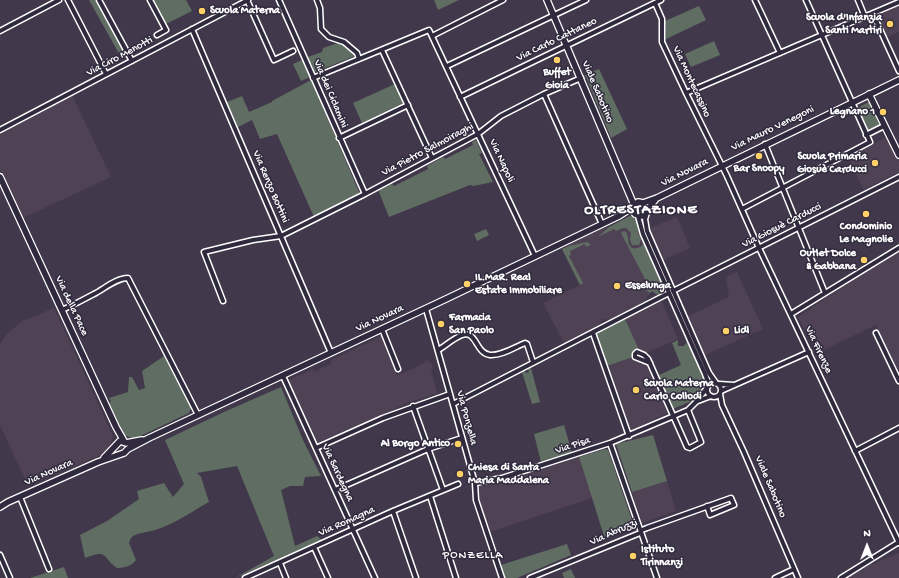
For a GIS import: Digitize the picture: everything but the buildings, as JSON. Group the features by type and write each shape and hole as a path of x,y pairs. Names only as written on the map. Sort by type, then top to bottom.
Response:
{"street":[{"path":"0,31 59,0"},
{"path":"68,0 106,74"},
{"path":"99,0 132,61"},
{"path":"151,0 166,30 158,35"},
{"path":"247,0 274,60 293,51"},
{"name":"Via Ciro Menotti","path":"0,130 247,0"},
{"name":"Via dei Ciclamini","path":"279,0 365,194"},
{"path":"317,0 320,8 321,29 329,37 344,42 356,53 359,59"},
{"path":"432,36 503,0"},
{"name":"Viale Sabotino","path":"547,0 629,191 638,204"},
{"path":"446,66 586,0"},
{"name":"Via Carlo Cattaneo","path":"460,97 661,0"},
{"path":"756,0 780,52"},
{"path":"742,209 870,142 806,0"},
{"path":"858,0 865,17"},
{"path":"686,93 899,2"},
{"name":"Via Montecassino","path":"655,3 662,19 662,42 721,165"},
{"path":"873,14 899,71"},
{"name":"Via Renzo Bottini","path":"192,29 331,353"},
{"name":"Via Napoli","path":"382,50 429,30 535,256"},
{"path":"313,78 382,50 432,158"},
{"name":"Via Pietro Salmoiraghi","path":"223,301 204,252 253,240 282,236 478,134 501,116 544,94 581,78"},
{"name":"Via Mauro Venegoni","path":"721,165 899,80"},
{"path":"544,94 602,224"},
{"path":"869,94 899,155"},
{"path":"339,138 408,105"},
{"path":"866,135 884,126"},
{"path":"765,144 825,293"},
{"name":"Via Novara","path":"0,507 8,502 98,462 122,454 128,449 149,438 426,309 619,216 638,204 657,198 721,165"},
{"name":"Via Firenze","path":"721,165 790,314 899,542"},
{"name":"Via della Pace","path":"0,177 116,427 125,442"},
{"name":"Via Giosuè Carducci","path":"453,404 899,177"},
{"name":"Via Novara","path":"647,211 657,198"},
{"path":"720,392 717,383 709,373 671,292 643,234 633,211 638,204 646,206 646,231 671,292 705,374 708,382 708,393 712,397 809,352"},
{"path":"636,215 642,216 647,211"},
{"name":"Via Novara","path":"619,216 636,215"},
{"path":"790,314 899,248"},
{"path":"62,310 96,294 107,286 124,278 128,278 198,415"},
{"name":"Via Ponzella","path":"426,309 475,483 476,500 502,578"},
{"path":"382,329 398,369"},
{"path":"593,333 629,436"},
{"path":"876,333 899,381"},
{"path":"438,350 462,335 468,335 473,337 481,351 488,355 494,355 525,343 527,344 533,362"},
{"path":"650,363 687,447 690,448 701,442 688,410"},
{"name":"Via Sardegna","path":"283,376 335,490 351,529 375,578"},
{"path":"707,388 712,382 736,385"},
{"name":"Via Pisa","path":"475,483 502,478 629,436 688,410 698,401 707,388"},
{"name":"Viale Sabotino","path":"720,392 722,405 798,578"},
{"path":"316,448 383,418 450,394"},
{"name":"Viale Sabotino","path":"712,397 722,405"},
{"name":"Via Pisa","path":"698,401 712,397"},
{"path":"413,406 443,490"},
{"path":"116,427 116,445 118,452 122,454"},
{"path":"856,451 899,428"},
{"name":"Via Novara","path":"98,462 109,454 120,441 125,442 149,438"},
{"path":"335,490 428,449 462,438"},
{"path":"125,442 128,449"},
{"path":"610,443 640,533 657,578"},
{"name":"Via Romagna","path":"245,578 351,529 458,484"},
{"path":"430,496 456,578"},
{"path":"20,497 49,569"},
{"name":"Via Abruzzi","path":"530,578 640,533 642,530 707,506 731,498 734,505 710,515 707,506"},
{"name":"Via Novara","path":"0,502 8,502"},
{"path":"393,511 416,578"},
{"path":"841,578 899,542"},
{"path":"314,547 328,578"},
{"path":"0,555 10,578"},
{"path":"280,563 286,578"},
{"path":"775,578 794,569"}],"shaded area":[{"name":"Scuola d'Infanzia Santi Martiri","path":"899,5 899,32 887,37 878,17 879,14"},
{"path":"72,95 111,177 23,218 0,169 0,134"},
{"name":"Scuola Primaria Giosuè Carducci","path":"886,137 899,162 899,172 864,190 848,157"},
{"path":"630,216 636,219 664,287 663,294 656,294 652,291 644,302 610,320 602,319 598,327 564,343 543,303 580,285 562,249 577,240 609,227"},
{"path":"677,217 690,248 663,260 650,228"},
{"path":"899,252 899,374 876,325 817,353 798,317 856,278"},
{"path":"737,272 763,329 705,355 688,316 729,297 726,277"},
{"path":"661,300 678,339 646,353 639,350 625,319"},
{"path":"54,308 113,436 107,451 101,455 28,486 0,425 0,344 6,335 21,322"},
{"path":"382,336 397,375 413,369 428,360 429,363 431,362 433,369 431,370 437,394 412,401 318,443 289,380 313,369 314,372 331,364 331,360"},
{"name":"Scuola Materna Carlo Collodi","path":"633,357 635,360 646,364 667,413 631,431 628,430 607,366"},
{"path":"579,457 592,498 489,532 480,511 479,486 481,484 497,483"},
{"path":"667,481 676,511 642,523 632,492"},
{"path":"899,553 899,578 848,578 871,564"}],"green space":[{"path":"89,0 95,0 126,57 122,59"},
{"path":"147,0 186,0 192,11 166,24 163,19 159,21"},
{"path":"434,0 459,0 438,10"},
{"path":"699,6 706,20 666,39 665,21"},
{"path":"714,41 720,55 691,67 685,54"},
{"path":"341,42 345,48 354,53 355,56 315,72 308,57 322,52 323,48"},
{"path":"302,60 310,77 301,81 293,64"},
{"path":"599,69 627,129 611,138 585,75"},
{"path":"311,80 360,194 314,217 277,134 260,139 252,120 238,127 227,102 242,96 249,112 272,102"},
{"path":"395,84 403,103 362,123 353,103"},
{"path":"869,102 880,126 868,132 857,108"},
{"path":"476,140 482,153 479,154 493,182 473,186 470,185 389,217 379,192 380,190 392,184 394,186 428,169 427,166 443,157 445,159 473,145 472,142"},
{"path":"630,216 639,222 638,233 641,239 639,245 632,245 630,240 631,233 626,228 616,231 614,229 598,237 609,227"},
{"path":"486,229 489,235 477,241 474,234"},
{"path":"624,231 627,234 629,244 632,248 640,247 643,245 644,241 664,284 663,294 656,294 652,291 650,293 644,289 642,284 646,281 621,233"},
{"path":"587,242 591,245 586,247 585,244 570,251 571,254 569,256 583,283 580,285 562,249"},
{"path":"625,319 639,350 634,350 633,357 607,366 596,337 598,333"},
{"path":"690,337 711,388 706,395 673,409 659,375 681,365 672,343 678,340 678,346 684,346 687,342 687,338"},
{"path":"164,356 191,408 189,413 134,439 124,435 109,403 111,402 109,398 128,392 129,377 132,377 139,390 145,388 142,371"},
{"path":"531,368 540,402 532,404 522,372 529,372 528,369"},
{"path":"281,387 303,440 321,476 305,477 303,486 290,486 281,490 295,546 317,536 322,540 235,578 274,556 237,466 197,473 201,477 209,502 162,528 133,536 129,543 136,560 130,565 117,568 101,554 85,558 80,535 107,521 139,499 137,491 164,483 173,497 184,484 165,440"},
{"path":"564,425 572,453 541,462 534,434"},
{"path":"653,435 667,481 632,492 616,444"},
{"path":"605,449 608,450 634,526 605,539 579,457"},
{"path":"567,544 571,555 517,578 505,578 501,565"},
{"path":"64,567 68,578 30,578"},
{"path":"571,569 575,578 564,578 562,573"}],"place":[{"name":"Scuola Materna","path":"202,11"},
{"name":"Scuola d'Infanzia Santi Martiri","path":"890,24"},
{"name":"Buffet Gioia","path":"557,60"},
{"name":"Legnano 1","path":"883,112"},
{"name":"Bar Snoopy","path":"759,156"},
{"name":"Scuola Primaria Giosuè Carducci","path":"875,163"},
{"name":"Condominio Le Magnolie","path":"866,214"},
{"name":"Outlet Dolce & Gabbana","path":"864,260"},
{"name":"IL.MaR. Real Estate Immobiliare","path":"467,284"},
{"name":"Esselunga","path":"617,286"},
{"name":"Farmacia San Paolo","path":"441,324"},
{"name":"Lidl","path":"726,331"},
{"name":"Scuola Materna Carlo Collodi","path":"636,390"},
{"name":"Al Borgo Antico","path":"458,444"},
{"name":"Chiesa di Santa Maria Maddalena","path":"460,474"},
{"name":"Istituto Tirinnanzi","path":"633,556"}],"district":[{"name":"OLTRESTAZIONE","path":"641,211"},
{"name":"PONZELLA","path":"473,556"}]}
